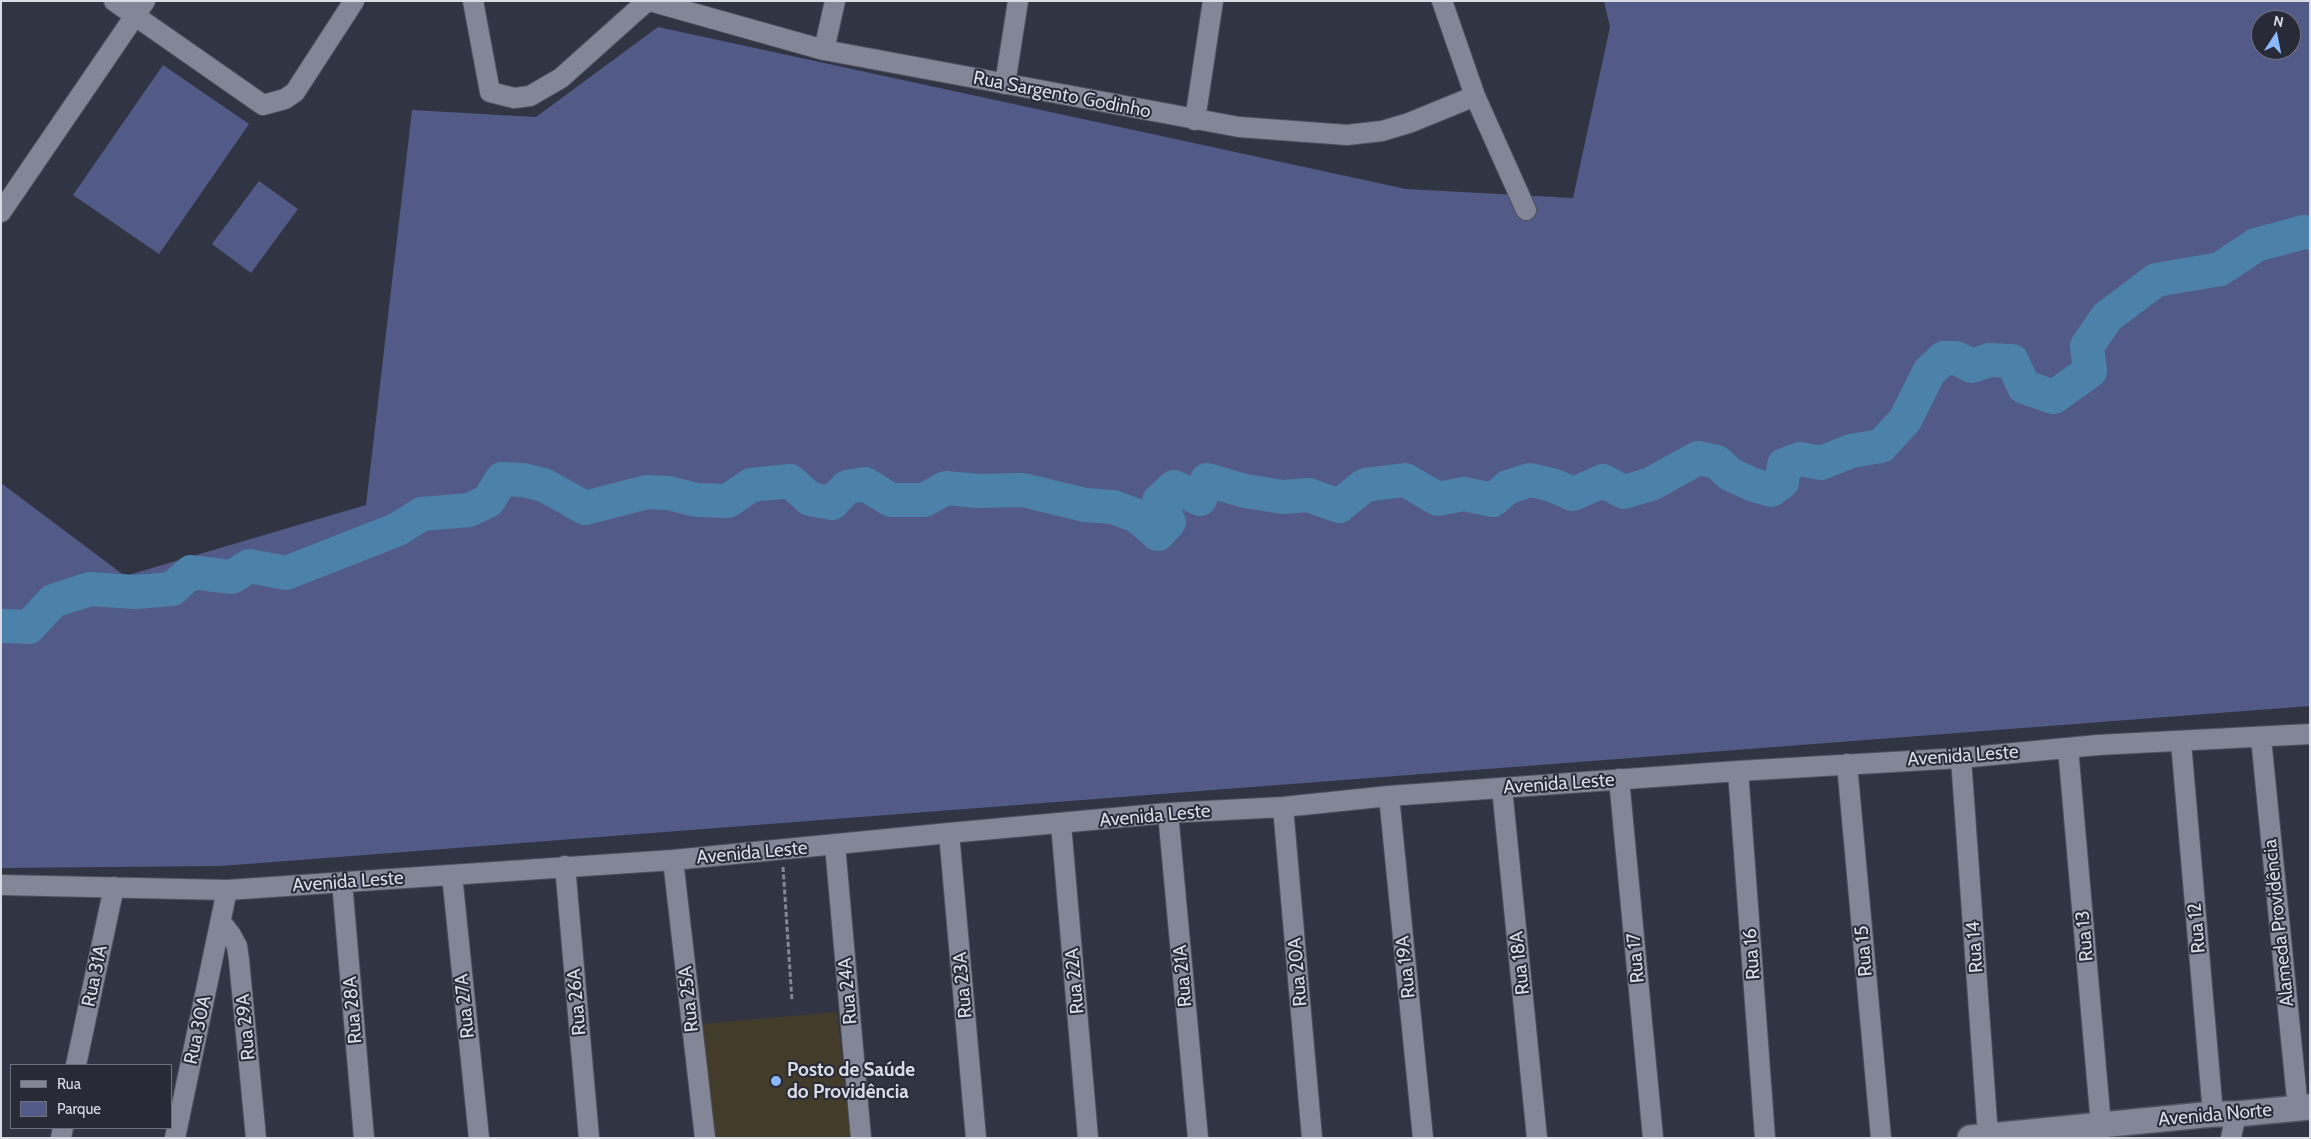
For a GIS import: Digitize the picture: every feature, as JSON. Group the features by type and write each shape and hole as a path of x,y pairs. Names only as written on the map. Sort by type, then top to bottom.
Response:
{"street":[{"path":"114,1 140,8 263,105 280,101 295,92 354,1"},
{"path":"473,1 490,92 514,98 530,96 561,78 648,1"},
{"name":"Rua Sargento Godinho","path":"648,1 824,50 1240,127 1347,135 1382,130 1409,123 1475,96"},
{"path":"824,50 835,1"},
{"path":"1005,84 1018,1"},
{"path":"1195,120 1213,1"},
{"path":"1442,1 1475,96 1526,210"},
{"path":"1,212 140,8"},
{"name":"Avenida Leste","path":"1,885 227,890 674,860 1168,813 1283,807 1389,796 1738,770 1961,758 2068,748 2310,734"},
{"name":"Alameda Providência","path":"2260,738 2304,1108"},
{"name":"Rua 12","path":"2182,742 2227,1122"},
{"name":"Rua 13","path":"2068,748 2115,1129"},
{"name":"Rua 14","path":"1961,758 1992,1136"},
{"name":"Rua 15","path":"1847,764 1881,1138"},
{"name":"Rua 16","path":"1738,770 1766,1138"},
{"name":"Rua 17","path":"1619,779 1653,1138"},
{"name":"Rua 18A","path":"1502,788 1537,1138"},
{"name":"Rua 19A","path":"1389,796 1423,1138"},
{"name":"Rua 20A","path":"1283,807 1312,1138"},
{"name":"Rua 21A","path":"1168,813 1198,1138"},
{"name":"Rua 22A","path":"1061,824 1088,1138"},
{"name":"Rua 23A","path":"949,833 976,1138"},
{"name":"Rua 24A","path":"835,845 861,1138"},
{"name":"Rua 25A","path":"674,860 704,1138"},
{"name":"Rua 26A","path":"565,866 589,1138"},
{"name":"Rua 27A","path":"452,874 479,1138"},
{"name":"Rua 28A","path":"342,882 364,1138"},
{"name":"Rua 31A","path":"76,1064 114,887"},
{"name":"Rua 30A","path":"175,1138 227,890"},
{"name":"Rua 29A","path":"221,922 234,940 239,960 256,1138"},
{"name":"Avenida Norte","path":"1992,1136 2227,1122 2304,1108"}],"path":[{"path":"782,849 792,1000"}],"shaded area":[{"name":"Posto de Saúde do Providência","path":"837,1012 850,1138 713,1138 701,1024"}],"green space":[{"path":"1604,1 2310,1 2310,706 221,866 1,868 1,483 125,576 366,505 412,110 536,117 658,27 1406,189 1573,198 1610,27"},
{"path":"163,65 249,124 159,254 73,195"},
{"path":"259,181 298,209 251,273 212,244"}],"waterway":[{"path":"1,626 29,627 53,601 90,589 135,592 172,589 191,572 232,577 249,566 286,573 396,530 422,514 469,510 488,501 502,479 523,480 544,485 585,508 647,492 668,493 697,500 728,501 751,485 790,481 810,499 832,503 847,487 865,484 891,500 924,500 946,488 978,491 1023,490 1085,505 1113,507 1137,516 1158,534 1169,522 1159,501 1174,487 1200,499 1207,480 1245,491 1283,497 1309,495 1339,506 1365,485 1405,480 1438,499 1464,494 1493,500 1508,487 1530,480 1552,485 1573,494 1603,481 1624,492 1651,484 1698,458 1717,462 1730,474 1751,484 1771,490 1782,482 1784,465 1800,459 1821,463 1851,451 1881,446 1905,420 1929,372 1944,358 1956,358 1972,366 1989,360 2012,361 2024,387 2054,397 2090,371 2087,346 2107,317 2156,280 2220,269 2256,245 2304,232 2310,233"}],"place":[{"name":"Posto de Saúde do Providência","path":"776,1081"}]}
